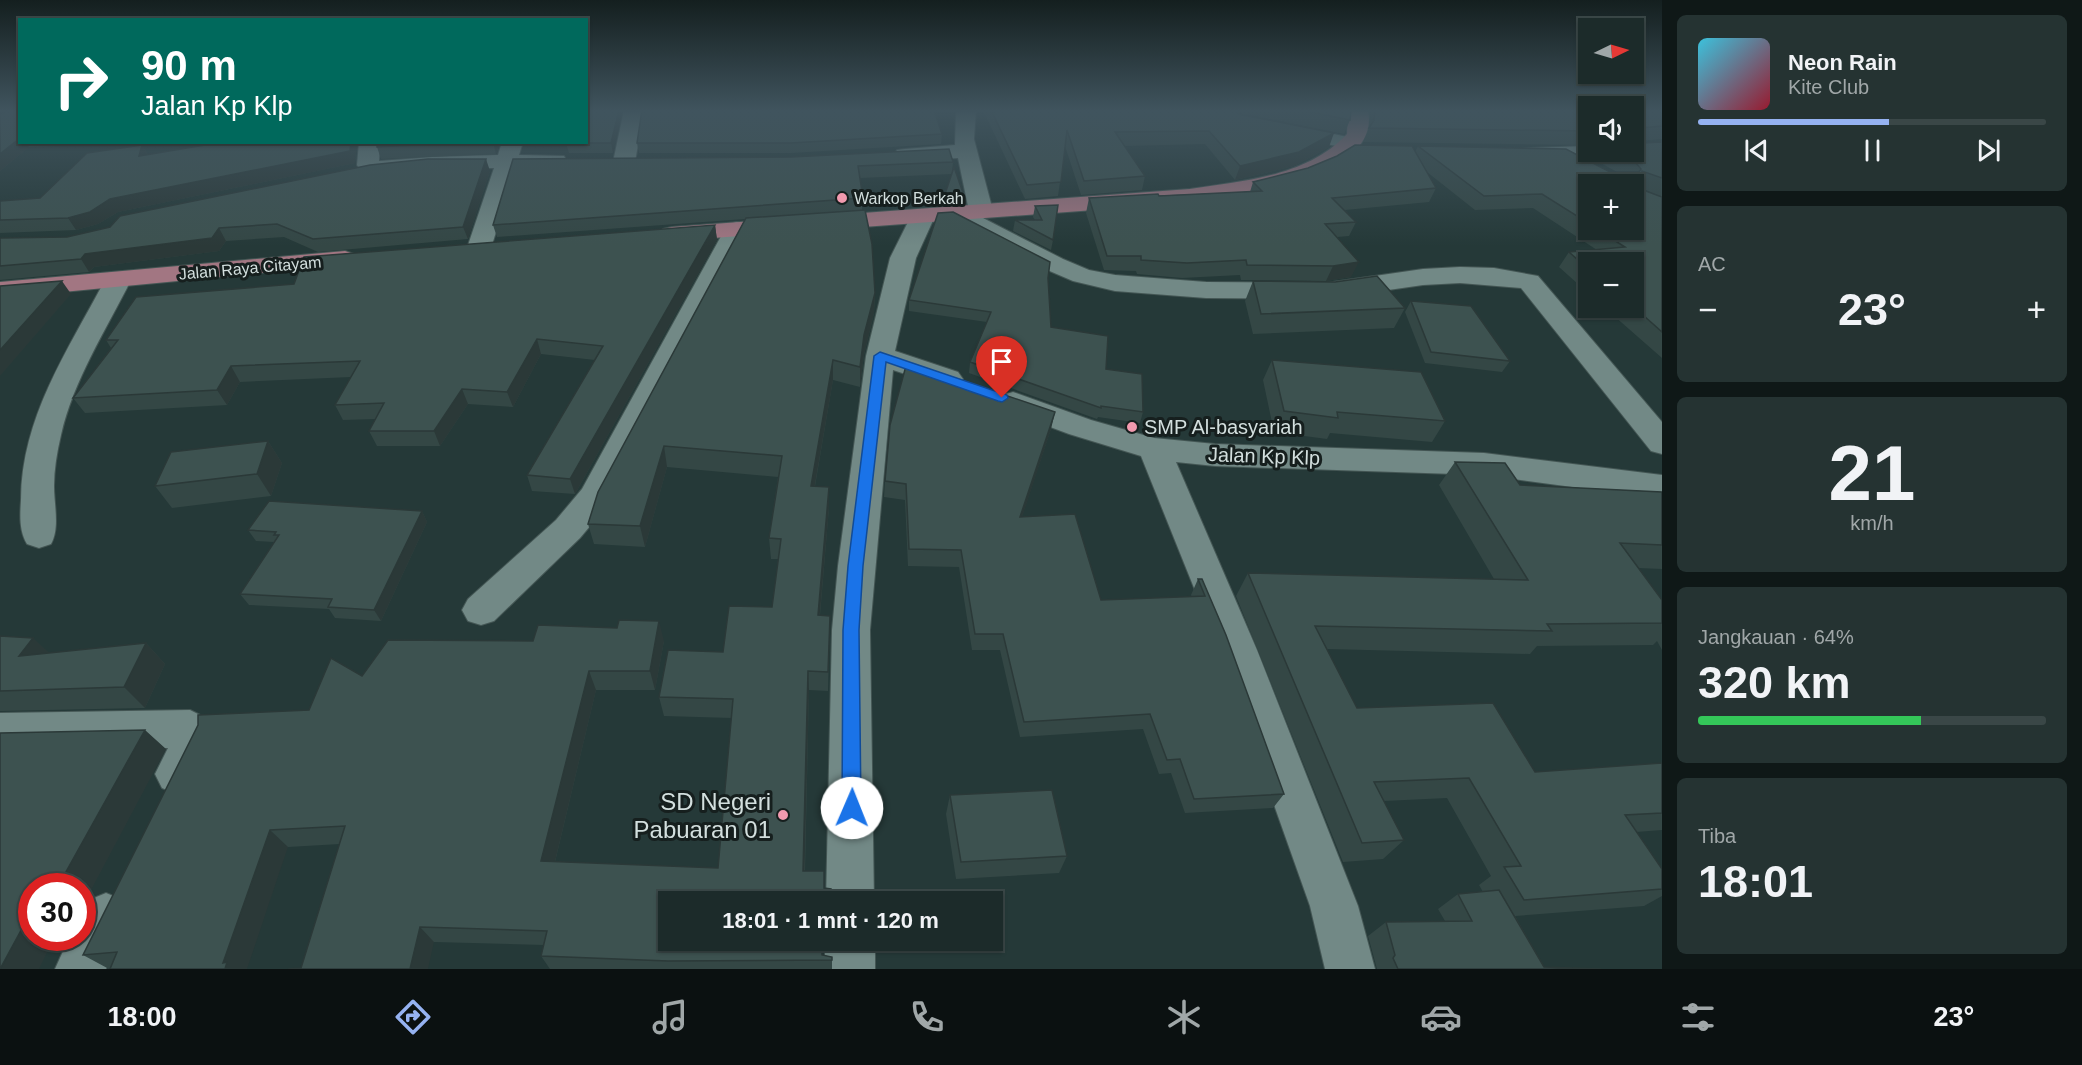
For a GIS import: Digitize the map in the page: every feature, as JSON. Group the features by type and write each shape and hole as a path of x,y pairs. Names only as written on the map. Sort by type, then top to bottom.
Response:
{"main road":[{"path":"654,235 1190,196 1253,187 1296,175 1338,155"},
{"name":"Jalan Raya Citayam","path":"0,290 368,257"}],"street":[{"path":"369,155 368,165 374,168"},
{"path":"345,173 488,155"},
{"path":"479,248 510,155"},
{"path":"535,155 578,161"},
{"path":"624,162 625,155"},
{"path":"886,156 898,155"},
{"path":"850,891 851,630 880,356 903,258 953,213 965,155"},
{"path":"1565,155 1600,174"},
{"path":"601,161 648,162"},
{"path":"953,213 1054,264 1082,276 1115,283 1206,290 1326,291 1424,277 1460,275 1494,276 1529,281 1662,443"},
{"path":"481,610 568,529 594,498 737,229"},
{"path":"39,535 37,497 41,451 59,398 118,280"},
{"name":"Jalan Kp Klp","path":"880,356 978,389 1080,428 1154,448 1215,455 1484,464 1662,487"},
{"path":"1154,448 1251,684 1334,906 1350,969"},
{"path":"0,732 190,729 195,733 194,743 158,813"},
{"path":"80,969 122,886"},
{"path":"849,951 850,969"}],"building":[{"path":"85,155 329,155 110,199 90,212 68,218 0,220 0,201 40,198"},
{"path":"951,155 953,162 858,166 863,198 493,225 513,159"},
{"path":"1013,155 1064,155 1061,182 1027,185"},
{"path":"1075,155 1131,155 1145,176 1084,181"},
{"path":"1230,155 1285,155 1240,166"},
{"path":"1417,155 1436,188 1332,198 1356,222 1325,224 1359,262 1333,266 1247,265 1246,260 1187,263 1141,260 1141,256 1107,256 1089,198 1262,191 1253,182 1308,168 1337,156"},
{"path":"1430,155 1578,155 1578,162 1591,162 1610,172 1639,172 1641,169 1634,162 1644,162 1644,155 1662,155 1662,178 1642,171 1642,174 1578,174 1578,217 1542,194 1484,196"},
{"path":"428,159 486,159 463,227 313,239 277,224 219,228 212,238 85,254 81,259 0,266 0,238 67,237 110,227 120,216 370,165"},
{"path":"954,167 963,193 945,194"},
{"path":"1644,190 1662,197 1662,332 1644,316 1644,252 1578,252 1578,260 1569,252 1625,247 1614,240 1644,240"},
{"path":"1058,205 1053,240 1015,220 1042,220 1035,206"},
{"path":"865,210 872,244 875,293 864,335 860,367 833,360 811,486 829,487 818,615 830,616 828,672 808,671 803,871 824,871 824,888 831,889 831,891 658,891 658,951 822,951 822,955 832,957 832,960 668,961 541,956 547,931 420,927 410,969 288,969 301,968 345,826 270,830 223,963 227,962 225,969 110,969 117,952 83,955 85,951 96,951 96,929 198,725 198,715 309,710 331,658 362,676 388,640 533,641 538,625 617,628 619,620 659,621 650,671 589,671 541,861 718,868 733,699 659,697 668,650 723,652 729,606 772,607 781,539 769,538 782,456 664,446 640,526 588,524 598,492 746,218"},
{"path":"953,212 1050,262 1048,278 1051,327 1108,336 1106,369 1142,374 1143,412 1101,406 1101,408 970,362 991,312 909,300 938,213"},
{"path":"715,225 570,479 527,475 603,346 537,339 507,392 462,389 434,431 369,431 384,403 335,405 360,361 231,366 217,390 73,398 118,340 106,340 136,297 294,284 304,257"},
{"path":"1377,276 1405,308 1261,314 1253,281 1335,282"},
{"path":"62,281 0,350 0,286"},
{"path":"1411,301 1471,306 1510,361 1431,352"},
{"path":"1272,360 1421,372 1445,421 1337,412 1338,418 1284,411"},
{"path":"907,362 1055,412 1020,517 1075,514 1101,600 1205,596 1198,579 1202,579 1226,635 1284,794 1194,799 1180,759 1167,760 1150,714 1024,722 1003,634 975,634 961,550 909,549 906,484 885,481 890,425"},
{"path":"268,441 257,474 155,486 171,452"},
{"path":"1455,462 1505,463 1520,485 1662,492 1662,545 1620,543 1662,600 1662,623 1547,624 1552,631 1315,626 1357,708 1493,703 1535,772 1662,763 1662,813 1625,815 1662,869 1662,889 1524,900 1504,867 1521,866 1469,778 1374,782 1404,840 1362,843 1248,573 1528,580"},
{"path":"269,501 422,511 374,610 328,607 332,599 240,594 279,535 274,535 276,532 248,530"},
{"path":"0,636 33,638 19,656 146,643 124,687 0,691"},
{"path":"145,730 65,873 18,873 18,936 0,969 0,733"},
{"path":"1052,790 1067,856 961,862 950,795"},
{"path":"1499,890 1544,967 1601,969 1398,969 1393,958 1395,955 1386,922 1472,921 1458,894"}],"place":[{"name":"Warkop Berkah","path":"842,198"},
{"name":"SMP Al-basyariah","path":"1132,427"},
{"name":"SD Negeri Pabuaran 01","path":"783,815"}],"route":[{"path":"852,808 851,630 880,356 1002,398"}]}
